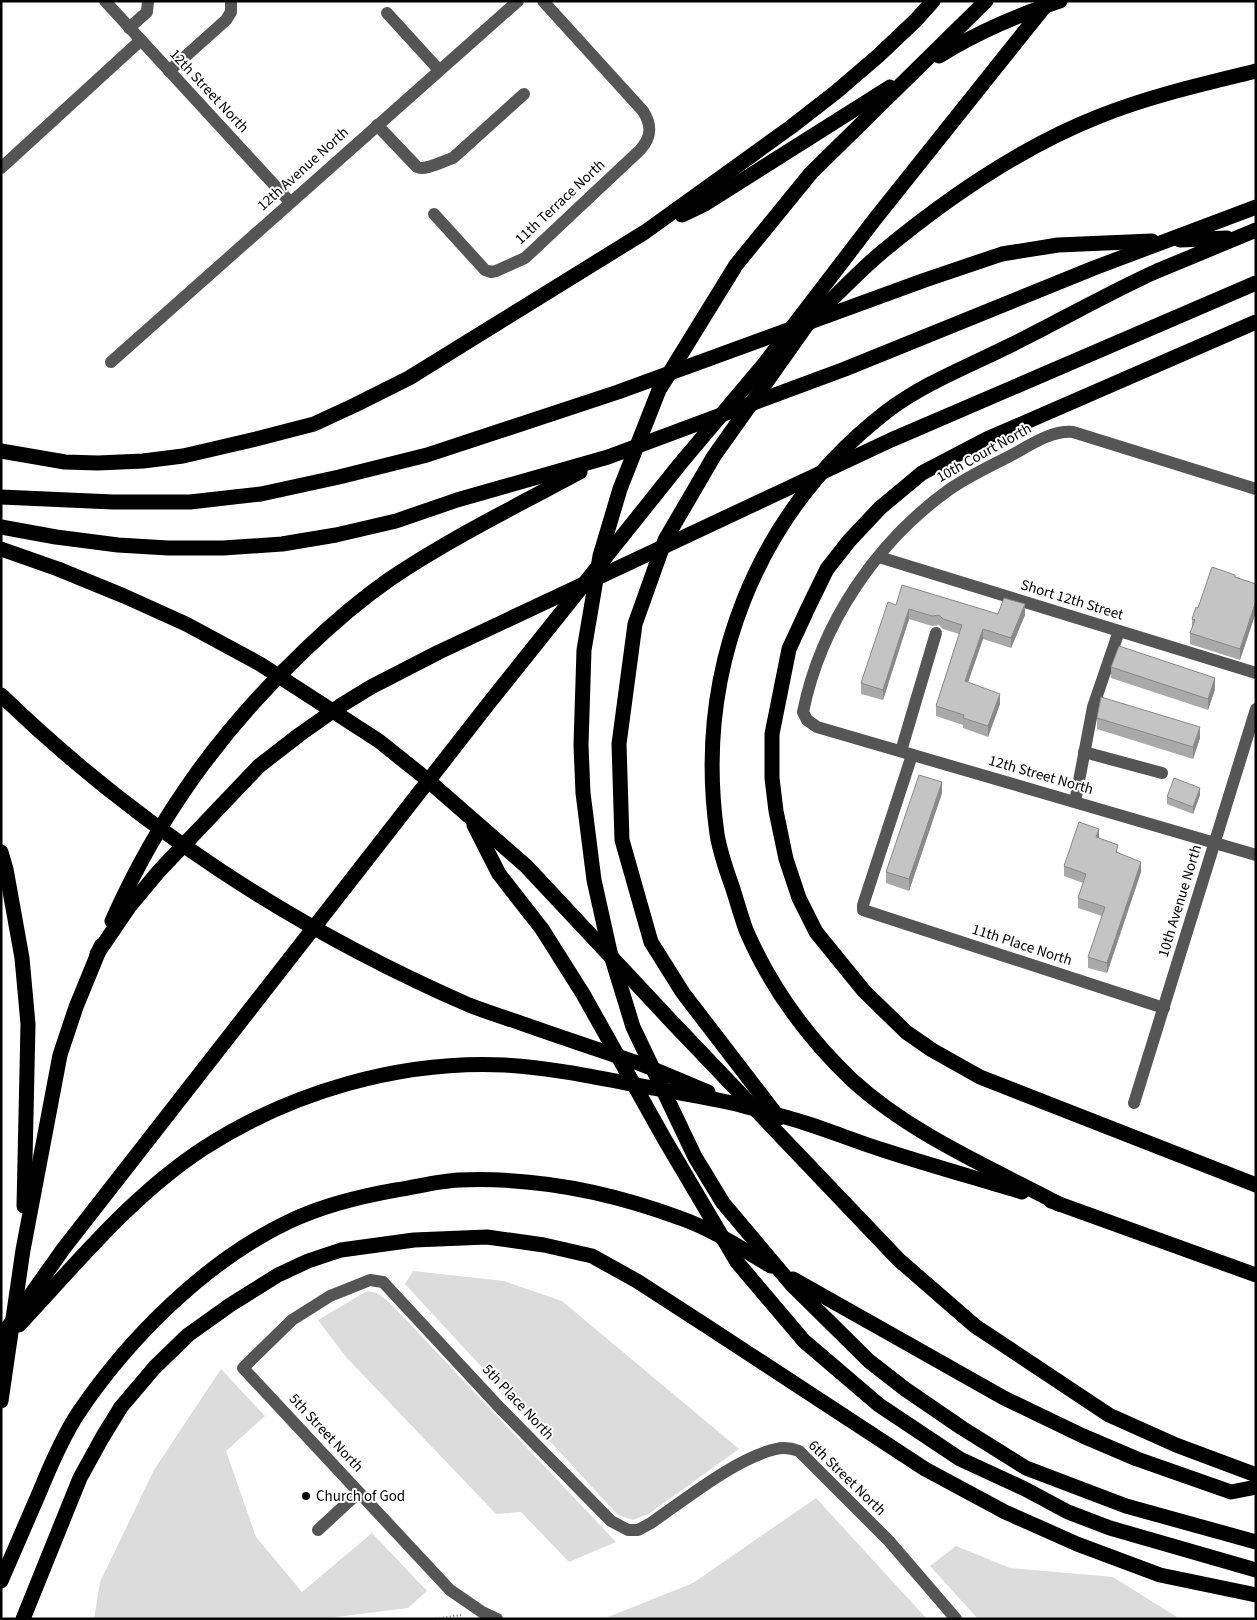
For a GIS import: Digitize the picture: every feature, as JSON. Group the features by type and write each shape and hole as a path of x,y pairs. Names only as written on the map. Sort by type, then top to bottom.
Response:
{"highway":[{"path":"1,451 65,462 143,461 183,456 314,424 409,378 645,232 791,127 836,92 878,56 933,1"},
{"path":"986,1 811,173 788,199 759,239 736,265 659,390 620,490 600,556 584,650 582,774 594,880 610,952 633,1027 695,1157 728,1210 792,1285 828,1322 869,1361 905,1389 1026,1468 1126,1506 1256,1542"},
{"path":"1,1337 70,1240 483,711 680,464 765,363 875,219 972,100 1049,1"},
{"path":"645,232 705,204 966,40 1016,16 1060,1"},
{"path":"765,363 881,253 916,224 959,193 1004,165 1048,140 1099,116 1175,91 1256,70"},
{"path":"1,527 109,544 168,548 223,548 282,544 336,535 396,520 457,500 608,457 846,369 1085,272 1256,207"},
{"path":"1059,1204 942,1142 885,1107 853,1080 821,1047 789,1007 765,969 746,928 718,838 713,787 712,741 725,653 758,566 777,533 804,495 831,464 859,435 887,412 928,386 1154,273 1256,230"},
{"path":"1,497 113,502 180,502 226,499 261,494 428,455 618,392 925,280 1002,254 1058,245 1256,236"},
{"path":"97,954 130,907 159,871 259,766 340,706 371,687 439,652 891,440 1256,283"},
{"path":"810,321 714,456 665,540 635,624 619,744 622,840 651,942 683,992 764,1097 822,1178"},
{"path":"1256,322 987,439 922,474 880,508 849,541 827,569 789,649 772,734 772,778 776,811 786,859 799,898 816,932 870,997 906,1032 932,1050 980,1077 1256,1185"},
{"path":"1,1401 23,1250 60,1055 97,954 131,877 173,807 223,738 280,674 351,608 389,580 484,521 608,457"},
{"path":"1,549 58,569 186,624 260,664 379,741 424,777 526,866 900,1260 975,1326 1108,1415 1176,1445 1256,1475"},
{"path":"1,695 129,806 188,849 260,896 379,962 470,1005 635,1062 737,1104"},
{"path":"472,819 498,874 542,929 583,994 665,1140 737,1262 804,1341 879,1405 960,1459 1068,1512 1110,1528 1256,1570"},
{"path":"1,852 8,878 22,958 28,1024 23,1250"},
{"path":"1,1344 120,1216 157,1183 202,1149 248,1121 300,1099 359,1081 405,1071 449,1066 502,1065 574,1073 737,1104 806,1123 883,1150 1059,1204 1256,1275"},
{"path":"1,1581 52,1461 78,1414 113,1366 144,1332 186,1292 231,1254 288,1222 345,1201 378,1193 457,1180 517,1181 585,1191 682,1218 722,1238 1004,1398 1083,1436 1137,1459 1231,1492 1256,1487"},
{"path":"26,1613 80,1478 102,1438 121,1407 155,1367 188,1335 230,1305 278,1275 308,1260 341,1250 414,1240 487,1236 544,1245 592,1256 638,1281 925,1469 1005,1512 1077,1544 1160,1575 1256,1596"}],"street":[{"name":"12th Street North","path":"105,1 290,202"},
{"path":"129,28 147,12 148,1"},
{"path":"169,71 226,20 231,12 231,1"},
{"name":"12th Avenue North","path":"111,362 518,1"},
{"name":"11th Terrace North","path":"434,214 476,261 485,270 491,272 525,258 648,142 650,128 647,118 636,102 543,1"},
{"path":"387,13 439,70"},
{"path":"1,168 141,40"},
{"path":"378,125 417,167 420,169 426,168 440,161 453,158 524,94"},
{"name":"10th Court North","path":"817,727 807,720 803,712 818,661 829,634 860,579 885,548 912,521 950,489 992,464 1058,433 1073,432 1256,489"},
{"name":"Short 12th Street","path":"879,557 1256,673"},
{"path":"1075,802 1093,707 1120,631"},
{"path":"907,753 936,634"},
{"name":"10th Avenue North","path":"1134,1103 1256,709"},
{"name":"12th Street North","path":"817,727 1256,855"},
{"path":"1084,752 1162,773"},
{"name":"11th Place North","path":"907,753 863,910 1164,1008"},
{"name":"5th Street North","path":"383,1282 370,1280 330,1296 292,1320 243,1368 450,1590 482,1612 497,1619"},
{"name":"5th Place North","path":"383,1282 500,1408 610,1521 628,1530 638,1530"},
{"name":"6th Street North","path":"638,1530 742,1462 776,1448 789,1448 799,1451 888,1541 956,1619"},
{"path":"318,1530 358,1493"}],"path":[{"path":"436,1619 482,1612"}],"shaded area":[{"path":"413,1271 504,1281 562,1301 739,1449 650,1513 633,1520 618,1515 405,1284"},
{"path":"367,1291 377,1293 390,1303 616,1542 569,1562 521,1512 496,1514 346,1357 318,1320"},
{"path":"221,1369 265,1416 226,1451 256,1537 302,1592 372,1533 427,1591 408,1608 320,1619 94,1619 100,1582 154,1470"},
{"path":"816,1498 927,1619 603,1619 693,1583"},
{"path":"956,1546 1010,1568 1113,1577 1180,1619 978,1619 930,1566"}],"building":[{"path":"1212,567 1256,584 1256,601 1240,649 1190,633 1195,620 1192,619 1196,607 1198,608"},
{"path":"902,585 998,614 1004,598 1025,604 1011,638 983,629 965,681 1000,694 988,726 963,718 964,715 936,706 962,625 943,619 939,615 932,616 909,609 883,690 861,683 888,602 896,605"},
{"path":"1119,646 1215,678 1208,699 1111,667"},
{"path":"1101,697 1200,727 1193,747 1097,718"},
{"path":"919,775 942,782 909,879 886,872"},
{"path":"1174,778 1200,788 1193,807 1167,797"},
{"path":"1079,822 1099,829 1096,837 1118,845 1116,852 1141,862 1107,963 1088,957 1105,907 1078,898 1086,874 1064,866"}],"place":[{"name":"Church of God","path":"306,1496"}]}
